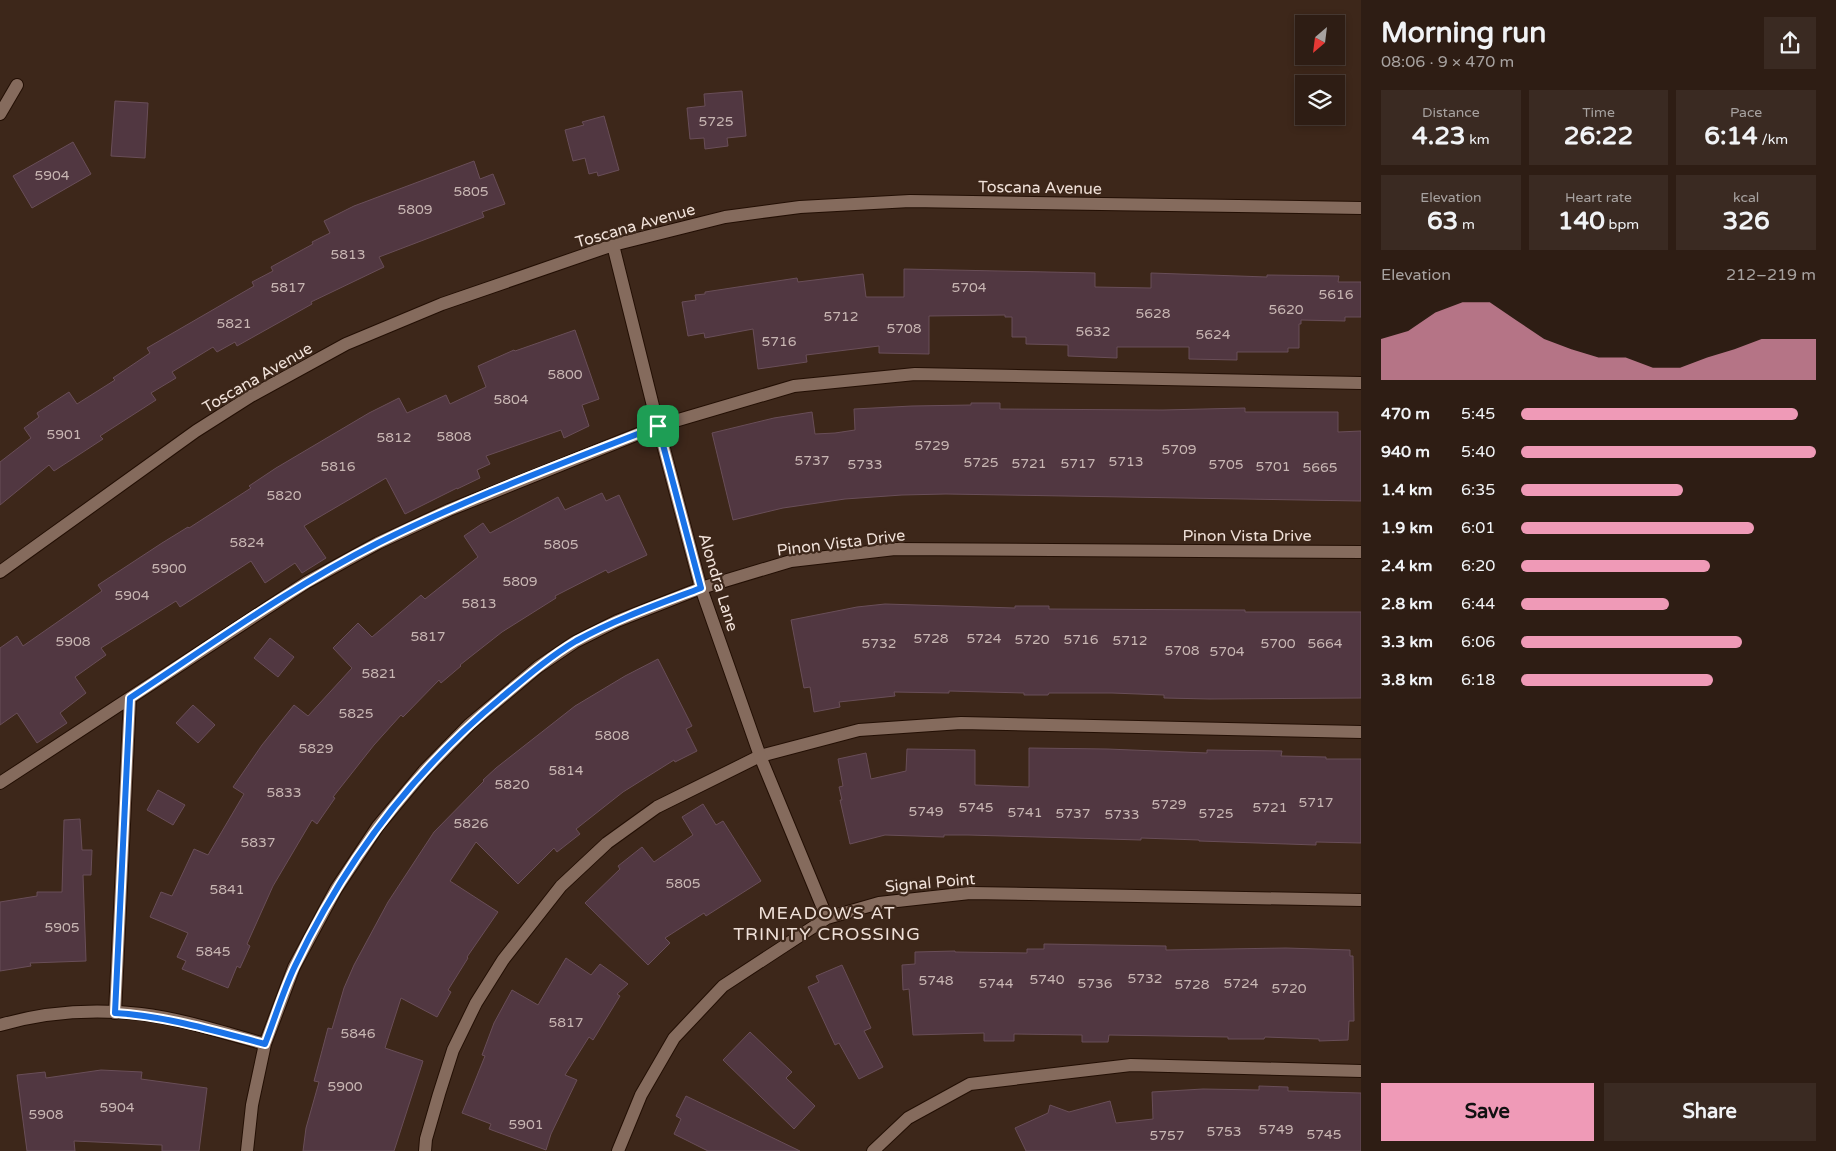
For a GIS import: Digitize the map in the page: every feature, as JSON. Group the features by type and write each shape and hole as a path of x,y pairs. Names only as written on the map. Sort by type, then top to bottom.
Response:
{"street":[{"path":"0,114 17,85"},
{"name":"Toscana Avenue","path":"0,572 196,431 251,396 346,344 442,304 613,245 725,217 800,207 910,201 1361,208"},
{"name":"Alondra Lane","path":"613,245 701,588 760,756 827,918"},
{"path":"0,783 307,582 378,543 449,510 658,426 794,386 915,374 1361,383"},
{"name":"Pinon Vista Drive","path":"247,1151 252,1105 265,1044 294,967 336,889 378,826 424,772 470,724 538,667 575,642 616,621 701,588 791,562 895,548 1361,552"},
{"path":"115,1013 130,698"},
{"path":"425,1151 426,1139 453,1050 476,1004 503,960 561,886 607,843 657,807 760,756 858,730 961,723 1361,732"},
{"name":"Signal Point","path":"618,1151 641,1094 674,1038 724,986 827,918 879,903 970,893 1361,900"},
{"path":"0,1025 75,1012 142,1014 206,1028 265,1044"},
{"path":"873,1151 908,1118 970,1084 1131,1065 1361,1071"}],"building":[{"path":"742,91 746,136 727,138 728,146 705,149 704,138 690,139 687,108 705,106 704,94"},
{"path":"115,101 148,103 145,158 111,156"},
{"path":"604,116 619,170 598,176 597,172 589,174 585,158 573,161 565,130 584,125 582,122"},
{"path":"73,142 91,174 32,208 13,176"},
{"path":"474,161 480,179 493,174 505,204 482,212 484,217 379,257 384,267 311,302 312,304 237,346 235,342 217,352 213,347 172,372 176,378 151,393 156,400 100,436 103,439 54,471 49,465 0,505 0,462 31,438 24,428 39,417 37,413 69,392 77,404 115,380 113,378 150,353 147,348 254,286 252,282 273,271 271,267 330,233 324,221 354,206"},
{"path":"904,269 1095,273 1095,287 1151,288 1151,273 1267,277 1267,275 1339,276 1338,282 1361,282 1361,317 1345,317 1345,321 1301,320 1301,324 1299,324 1299,348 1288,348 1288,352 1237,352 1237,360 1189,359 1189,347 1117,347 1117,358 1068,356 1068,345 1026,344 1026,337 1012,337 1012,317 1005,317 1005,315 929,316 929,354 879,353 879,346 806,355 807,362 758,369 753,329 705,338 704,333 688,336 682,302 696,300 695,295 797,278 798,282 863,274 866,297 904,297"},
{"path":"575,330 599,399 582,405 589,426 564,438 561,430 486,456 490,464 477,470 480,478 405,514 386,478 304,526 326,558 302,573 295,563 265,583 251,561 180,607 176,601 101,648 106,655 75,677 86,693 60,713 67,723 37,743 17,713 0,725 0,648 17,636 23,646 102,591 98,585 251,488 249,486 276,468 369,413 399,398 407,413 446,395 450,404 486,387 478,366 514,350"},
{"path":"971,403 1000,403 1000,409 1163,410 1245,408 1245,412 1338,412 1338,432 1361,431 1361,501 946,494 902,495 845,499 783,508 733,520 712,433 774,418 812,412 815,434 835,433 855,430 854,409 971,405"},
{"path":"602,493 606,501 619,495 647,555 608,573 606,570 555,596 556,598 502,632 460,665 441,683 439,680 403,717 401,715 374,745 333,797 335,798 317,824 312,820 273,886 247,944 250,946 240,968 237,966 228,988 182,969 186,961 177,957 188,933 150,917 161,892 172,896 194,849 208,855 244,794 233,787 262,745 294,705 308,716 352,668 333,648 358,623 372,637 421,595 425,599 478,557 464,536 483,523 490,533 558,497 565,510"},
{"path":"885,604 1015,608 1015,606 1049,606 1049,609 1361,612 1361,698 1210,699 1164,698 1164,695 1112,693 1024,695 1024,693 949,691 949,693 894,692 895,696 839,702 840,707 814,712 810,687 804,688 791,620 857,607"},
{"path":"270,638 294,657 278,677 254,658"},
{"path":"658,659 692,726 686,729 697,751 675,762 674,760 623,792 576,829 580,834 557,852 554,848 518,884 476,842 450,881 498,912 467,957 448,990 451,992 437,1017 401,998 385,1048 423,1061 394,1151 303,1151 306,1128 319,1082 314,1081 328,1028 332,1029 344,988 354,965 388,902 434,832 496,768 575,706"},
{"path":"193,705 215,725 198,743 176,723"},
{"path":"1029,748 1207,753 1207,750 1282,751 1281,756 1361,759 1361,843 1316,842 1316,845 1141,838 1141,840 968,835 944,835 944,837 885,835 850,844 840,800 842,800 839,787 843,786 838,759 866,753 871,779 906,771 907,749 975,750 975,785 1029,787"},
{"path":"158,790 185,805 173,825 147,810"},
{"path":"703,804 716,825 723,821 761,881 706,916 704,913 665,938 670,943 648,965 585,903 620,869 618,866 642,847 654,862 693,835 682,817"},
{"path":"80,819 82,850 92,850 91,875 83,875 86,961 30,963 31,966 0,971 0,902 37,896 37,892 62,892 64,820"},
{"path":"1044,944 1166,946 1166,950 1286,948 1350,950 1350,956 1353,956 1354,1021 1349,1021 1348,1040 1319,1041 1319,1039 1265,1037 1264,1039 1228,1039 1228,1037 1109,1035 1108,1042 1082,1042 1082,1035 1014,1034 1014,1041 984,1041 984,1033 913,1035 909,989 903,990 902,965 915,964 915,952 1027,953 1027,949 1044,949"},
{"path":"566,958 591,975 600,964 628,984 617,994 620,996 593,1040 589,1037 565,1075 577,1080 551,1134 546,1150 489,1129 491,1124 462,1113 485,1056 482,1055 494,1023 512,990 538,1005"},
{"path":"842,965 871,1028 864,1031 883,1067 859,1079 839,1043 835,1045 808,987 819,982 816,976"},
{"path":"750,1032 792,1072 786,1078 815,1106 794,1129 723,1060"},
{"path":"101,1070 142,1072 141,1079 207,1088 199,1151 162,1151 162,1145 74,1141 75,1151 27,1151 17,1075 45,1072 46,1078"},
{"path":"1259,1086 1288,1087 1288,1091 1361,1093 1361,1151 1026,1151 1015,1128 1048,1113 1050,1105 1069,1112 1110,1101 1116,1123 1153,1119 1152,1092 1203,1089 1259,1090"},
{"path":"686,1096 800,1151 708,1151 674,1134 681,1119 676,1116"}],"district":[{"name":"MEADOWS AT TRINITY CROSSING","path":"827,923"}],"route":[{"path":"658,426 701,588 616,621 575,642 538,667 470,724 424,772 378,826 336,889 294,967 265,1044 206,1028 142,1014 115,1013 130,698 307,582 378,543 449,510 658,426"}]}
